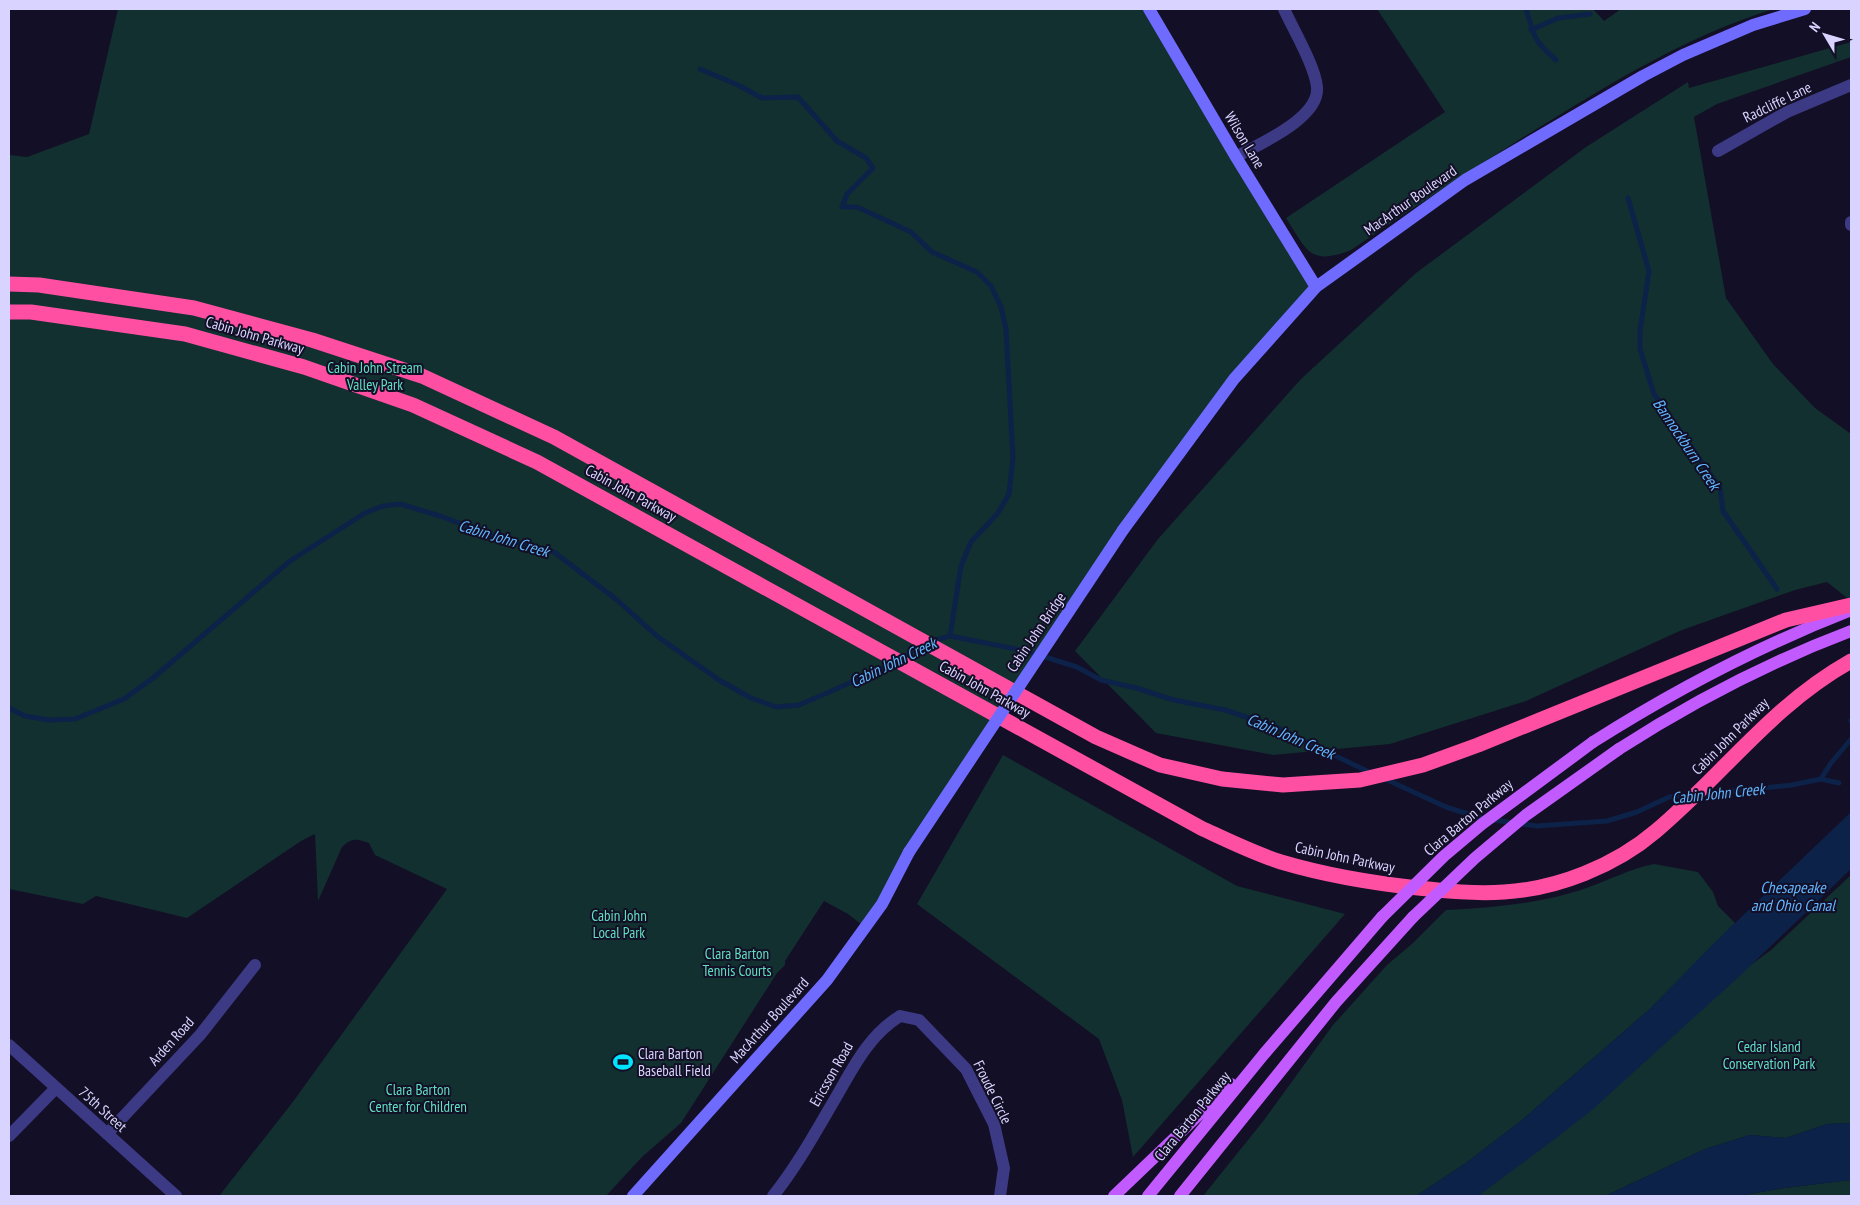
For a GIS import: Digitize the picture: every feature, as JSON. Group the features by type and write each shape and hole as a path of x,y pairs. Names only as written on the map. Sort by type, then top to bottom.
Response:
{"highway":[{"name":"Cabin John Parkway","path":"9,284 39,284 194,308 312,340 422,376 554,437 1096,737 1160,765 1222,778 1283,785 1360,780 1423,765 1478,745 1786,620 1851,605"},
{"name":"Cabin John Parkway","path":"9,312 31,312 185,334 304,367 413,405 537,462 1201,828 1280,861 1321,872 1385,885 1479,893 1537,888 1586,872 1608,862 1654,833 1677,813 1765,724 1806,689 1851,660"}],"main road":[{"name":"Wilson Lane","path":"1149,9 1236,157 1316,287"},
{"name":"MacArthur Boulevard","path":"1123,530 1234,379 1316,287 1465,180 1643,76 1683,55 1753,25 1804,9"},
{"name":"Cabin John Bridge","path":"909,852 1123,530"},
{"name":"Clara Barton Parkway","path":"1148,1196 1264,1054 1382,917 1444,856 1482,824 1593,742 1640,712 1723,666 1795,632 1851,610"},
{"path":"1180,1196 1336,1002 1413,918 1475,858 1526,815 1619,749 1714,692 1786,658 1851,631"},
{"name":"MacArthur Boulevard","path":"633,1196 827,980 882,904 909,852"},
{"path":"1114,1196 1264,1054"}],"street":[{"path":"1236,157 1299,121 1316,101 1318,88 1314,73 1284,9"},
{"name":"Radcliffe Lane","path":"1718,151 1787,112 1851,85"},
{"name":"Arden Road","path":"107,1134 200,1035 255,965"},
{"name":"Ericsson Road","path":"773,1196 794,1170 867,1045 883,1026 900,1016 906,1017 919,1020 940,1039"},
{"name":"Froude Circle","path":"940,1039 966,1069 994,1124 1004,1168 1000,1196"},
{"name":"75th Street","path":"9,1046 176,1196"},
{"path":"9,1136 56,1088"}],"green space":[{"name":"Cabin John Stream Valley Park","path":"118,9 1149,9 1316,287 1207,413 866,928 848,914 824,901 785,961 785,965 777,973 681,1123 642,1157 606,1196 219,1196 292,1103 447,889 375,855 369,843 355,840 342,847 318,901 315,834 301,841 187,918 96,896 83,904 9,889 9,155 27,157 89,134"},
{"path":"1377,9 1593,9 1604,21 1621,9 1774,9 1718,29 1638,69 1508,147 1351,250 1337,255 1318,256 1305,247 1286,218 1445,112"},
{"path":"1851,42 1851,57 1717,104 1694,117 1726,298 1773,364 1815,408 1851,434 1851,601 1827,582 1795,590 1682,630 1526,701 1390,744 1273,755 1156,733 1075,651 1158,539 1301,379 1416,273 1586,147 1688,82 1689,88"},
{"path":"1003,755 1237,886 1345,914 1133,1157 1122,1100 1099,1039 917,904"},
{"path":"1654,864 1698,872 1713,892 1718,906 1735,923 1651,1008 1522,1120 1466,1163 1416,1196 1203,1196 1264,1120 1333,1025 1387,965 1413,943 1446,910 1537,901 1589,887 1629,871"},
{"name":"Cedar Island Conservation Park","path":"1851,875 1851,1123 1827,1124 1786,1138 1750,1135 1705,1149 1605,1196 1466,1196 1710,995 1771,950"},
{"path":"1851,1180 1851,1196 1738,1196 1784,1188"}],"water":[{"name":"Chesapeake and Ohio Canal","path":"1851,812 1851,869 1743,973 1592,1110 1478,1196 1416,1196 1466,1163 1522,1120 1651,1008 1712,945"},
{"path":"1851,1123 1851,1180 1738,1196 1605,1196 1705,1149 1750,1135 1786,1138 1827,1124"}],"waterway":[{"name":"Bannockburn Creek","path":"1526,9 1535,37 1542,47 1556,60"},
{"path":"1531,30 1558,18 1590,14"},
{"path":"700,69 738,85 762,98 798,97 837,141 866,158 873,168 847,194 842,207 857,207 911,232 932,252 977,272 991,286 1001,307 1006,329 1013,458 1009,494 998,513 971,542 961,566 950,636"},
{"name":"Bannockburn Creek","path":"1628,198 1649,271 1640,331 1640,349 1654,394 1720,488 1723,511 1777,589"},
{"name":"Cabin John Creek","path":"9,708 25,716 49,720 75,719 124,699 153,678 290,561 365,513 383,506 400,504 440,516 494,536 554,552 617,600 657,636 719,680 751,698 776,707 799,705 893,664 928,642 950,636 1026,651 1077,667 1101,680 1136,688 1174,700 1225,710 1274,726 1371,773"},
{"name":"Bannockburn Creek","path":"1821,779 1831,763 1851,739"},
{"name":"Cabin John Creek","path":"1383,778 1446,807 1484,819"},
{"name":"Cabin John Creek","path":"1703,794 1792,785 1821,779 1839,783"},
{"name":"Cabin John Creek","path":"1493,820 1537,826 1607,821 1637,812 1669,797 1689,795"}],"place":[{"name":"Clara Barton Baseball Field","path":"623,1062"}],"park label":[{"name":"Cabin John Local Park","path":"619,924"},
{"name":"Clara Barton Tennis Courts","path":"737,962"},
{"name":"Clara Barton Center for Children","path":"418,1098"}]}
